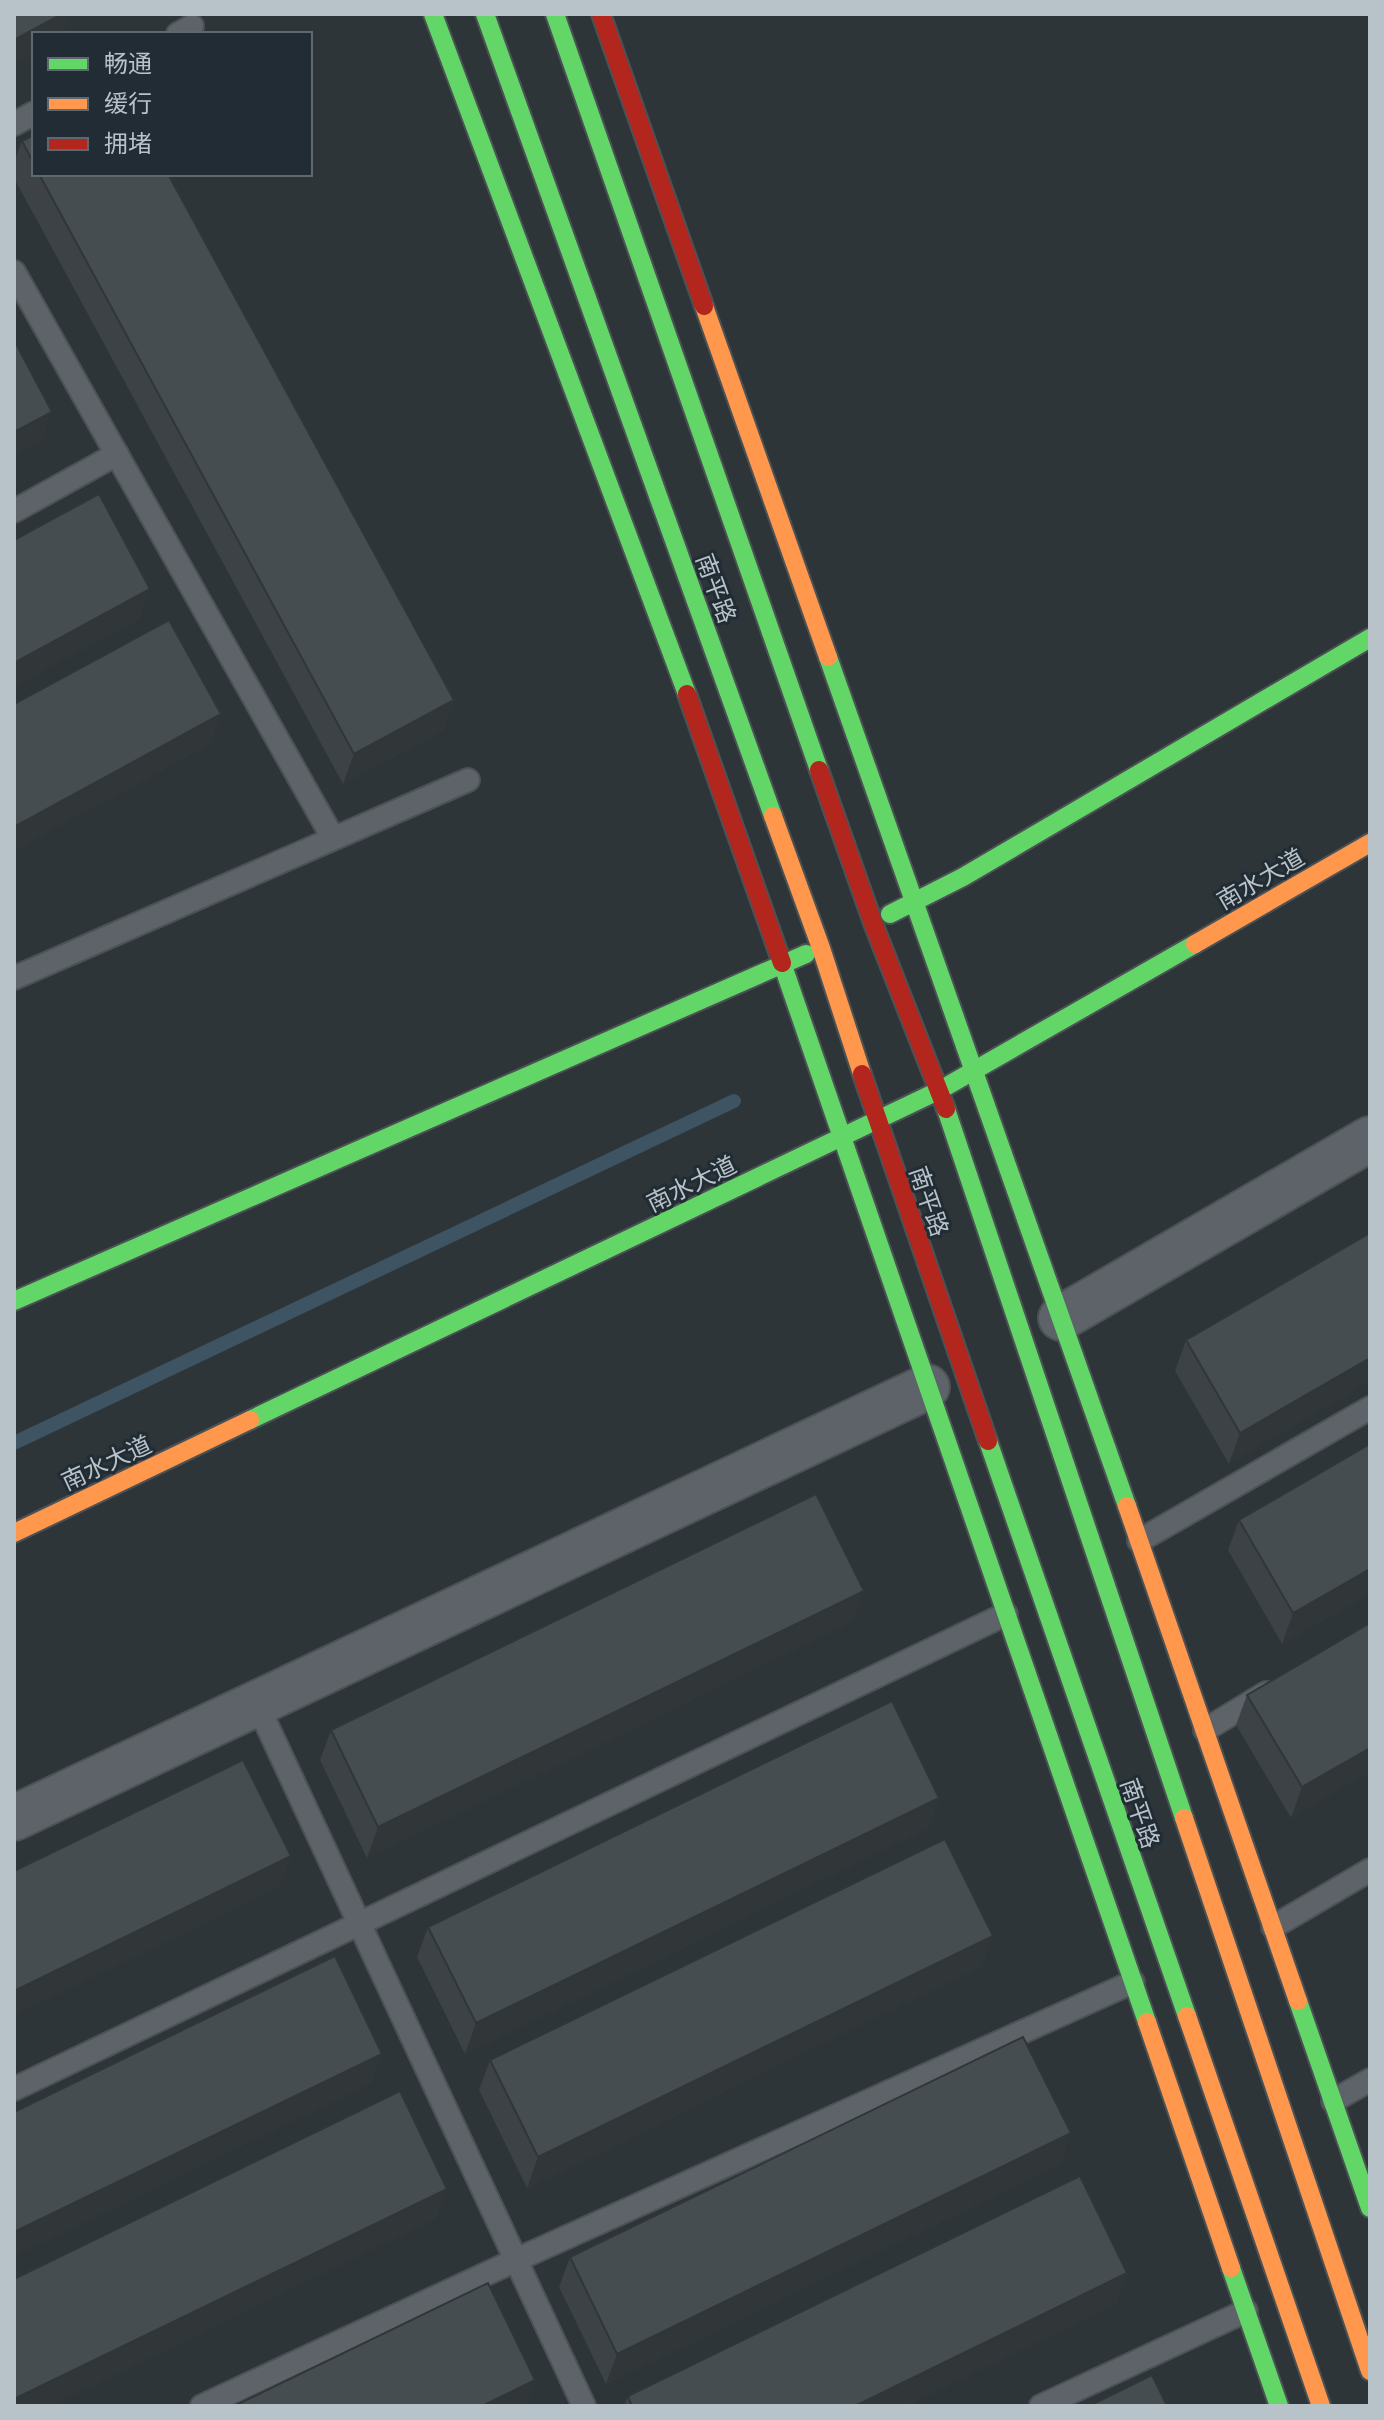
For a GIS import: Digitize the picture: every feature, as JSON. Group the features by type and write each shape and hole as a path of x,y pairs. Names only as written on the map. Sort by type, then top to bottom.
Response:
{"main road":[{"path":"433,14 714,768 1279,2406"},
{"name":"南平路","path":"485,14 821,948 877,1120 1321,2406"},
{"name":"南平路","path":"555,14 867,926 940,1090 1370,2371"},
{"path":"601,14 1061,1318 1370,2208"},
{"path":"867,926 963,877 1370,638"},
{"name":"南水大道","path":"14,1533 940,1090 1370,843"},
{"path":"14,1301 840,940"}],"street":[{"path":"1061,1318 1370,1139"},
{"path":"14,1818 927,1387"}],"lane":[{"path":"14,124 32,114"},
{"path":"14,272 333,838"},
{"path":"14,511 117,454"},
{"path":"14,978 468,780"},
{"path":"1139,1541 1370,1408"},
{"path":"14,2089 1006,1614"},
{"path":"1205,1730 1281,1684"},
{"path":"257,1704 584,2406"},
{"path":"1273,1927 1370,1870"},
{"path":"202,2406 516,2260 1133,1982"},
{"path":"1333,2101 1370,2080"},
{"path":"1041,2406 1246,2311"}],"building":[{"path":"14,14 62,14 14,40"},
{"path":"32,136 32,160 22,141"},
{"path":"40,176 169,176 454,700 354,754"},
{"path":"14,340 52,412 14,432"},
{"path":"99,494 150,589 14,663 14,540"},
{"path":"169,620 221,714 14,827 14,704"},
{"path":"1370,1233 1370,1358 1240,1433 1186,1340"},
{"path":"1370,1444 1370,1569 1293,1613 1239,1520"},
{"path":"816,1494 864,1591 378,1827 331,1730"},
{"path":"1370,1623 1370,1748 1302,1787 1247,1695"},
{"path":"892,1701 939,1798 476,2023 428,1927"},
{"path":"243,1760 291,1856 14,1991 14,1871"},
{"path":"945,1839 993,1936 538,2157 490,2060"},
{"path":"335,1956 382,2054 14,2232 14,2112"},
{"path":"1023,2037 1071,2133 617,2354 570,2257"},
{"path":"400,2091 447,2189 14,2399 14,2279"},
{"path":"1080,2176 1127,2273 855,2406 632,2406 628,2396"},
{"path":"488,2283 535,2380 482,2406 234,2406"},
{"path":"1152,2375 1167,2406 1089,2406"}],"waterway":[{"path":"14,1443 734,1101"}],"traffic: fast":[{"path":"433,14 687,694"},
{"path":"485,14 773,816"},
{"path":"555,14 819,770"},
{"path":"890,914 963,877 1370,638"},
{"path":"828,657 1127,1506"},
{"path":"250,1420 940,1090 1195,944"},
{"path":"14,1301 806,954"},
{"path":"782,963 1147,2022"},
{"path":"946,1109 1184,1818"},
{"path":"988,1441 1187,2016"},
{"path":"1298,2001 1370,2208"},
{"path":"1231,2268 1279,2406"}],"traffic: slow":[{"path":"704,306 828,657"},
{"path":"773,816 862,1074"},
{"path":"1195,944 1370,843"},
{"path":"14,1533 250,1420"},
{"path":"1127,1506 1298,2001"},
{"path":"1184,1818 1370,2371"},
{"path":"1187,2016 1321,2406"},
{"path":"1147,2022 1231,2268"}],"traffic: jam":[{"path":"601,14 704,306"},
{"path":"687,694 782,963"},
{"path":"819,770 873,923 946,1109"},
{"path":"862,1074 988,1441"}]}
